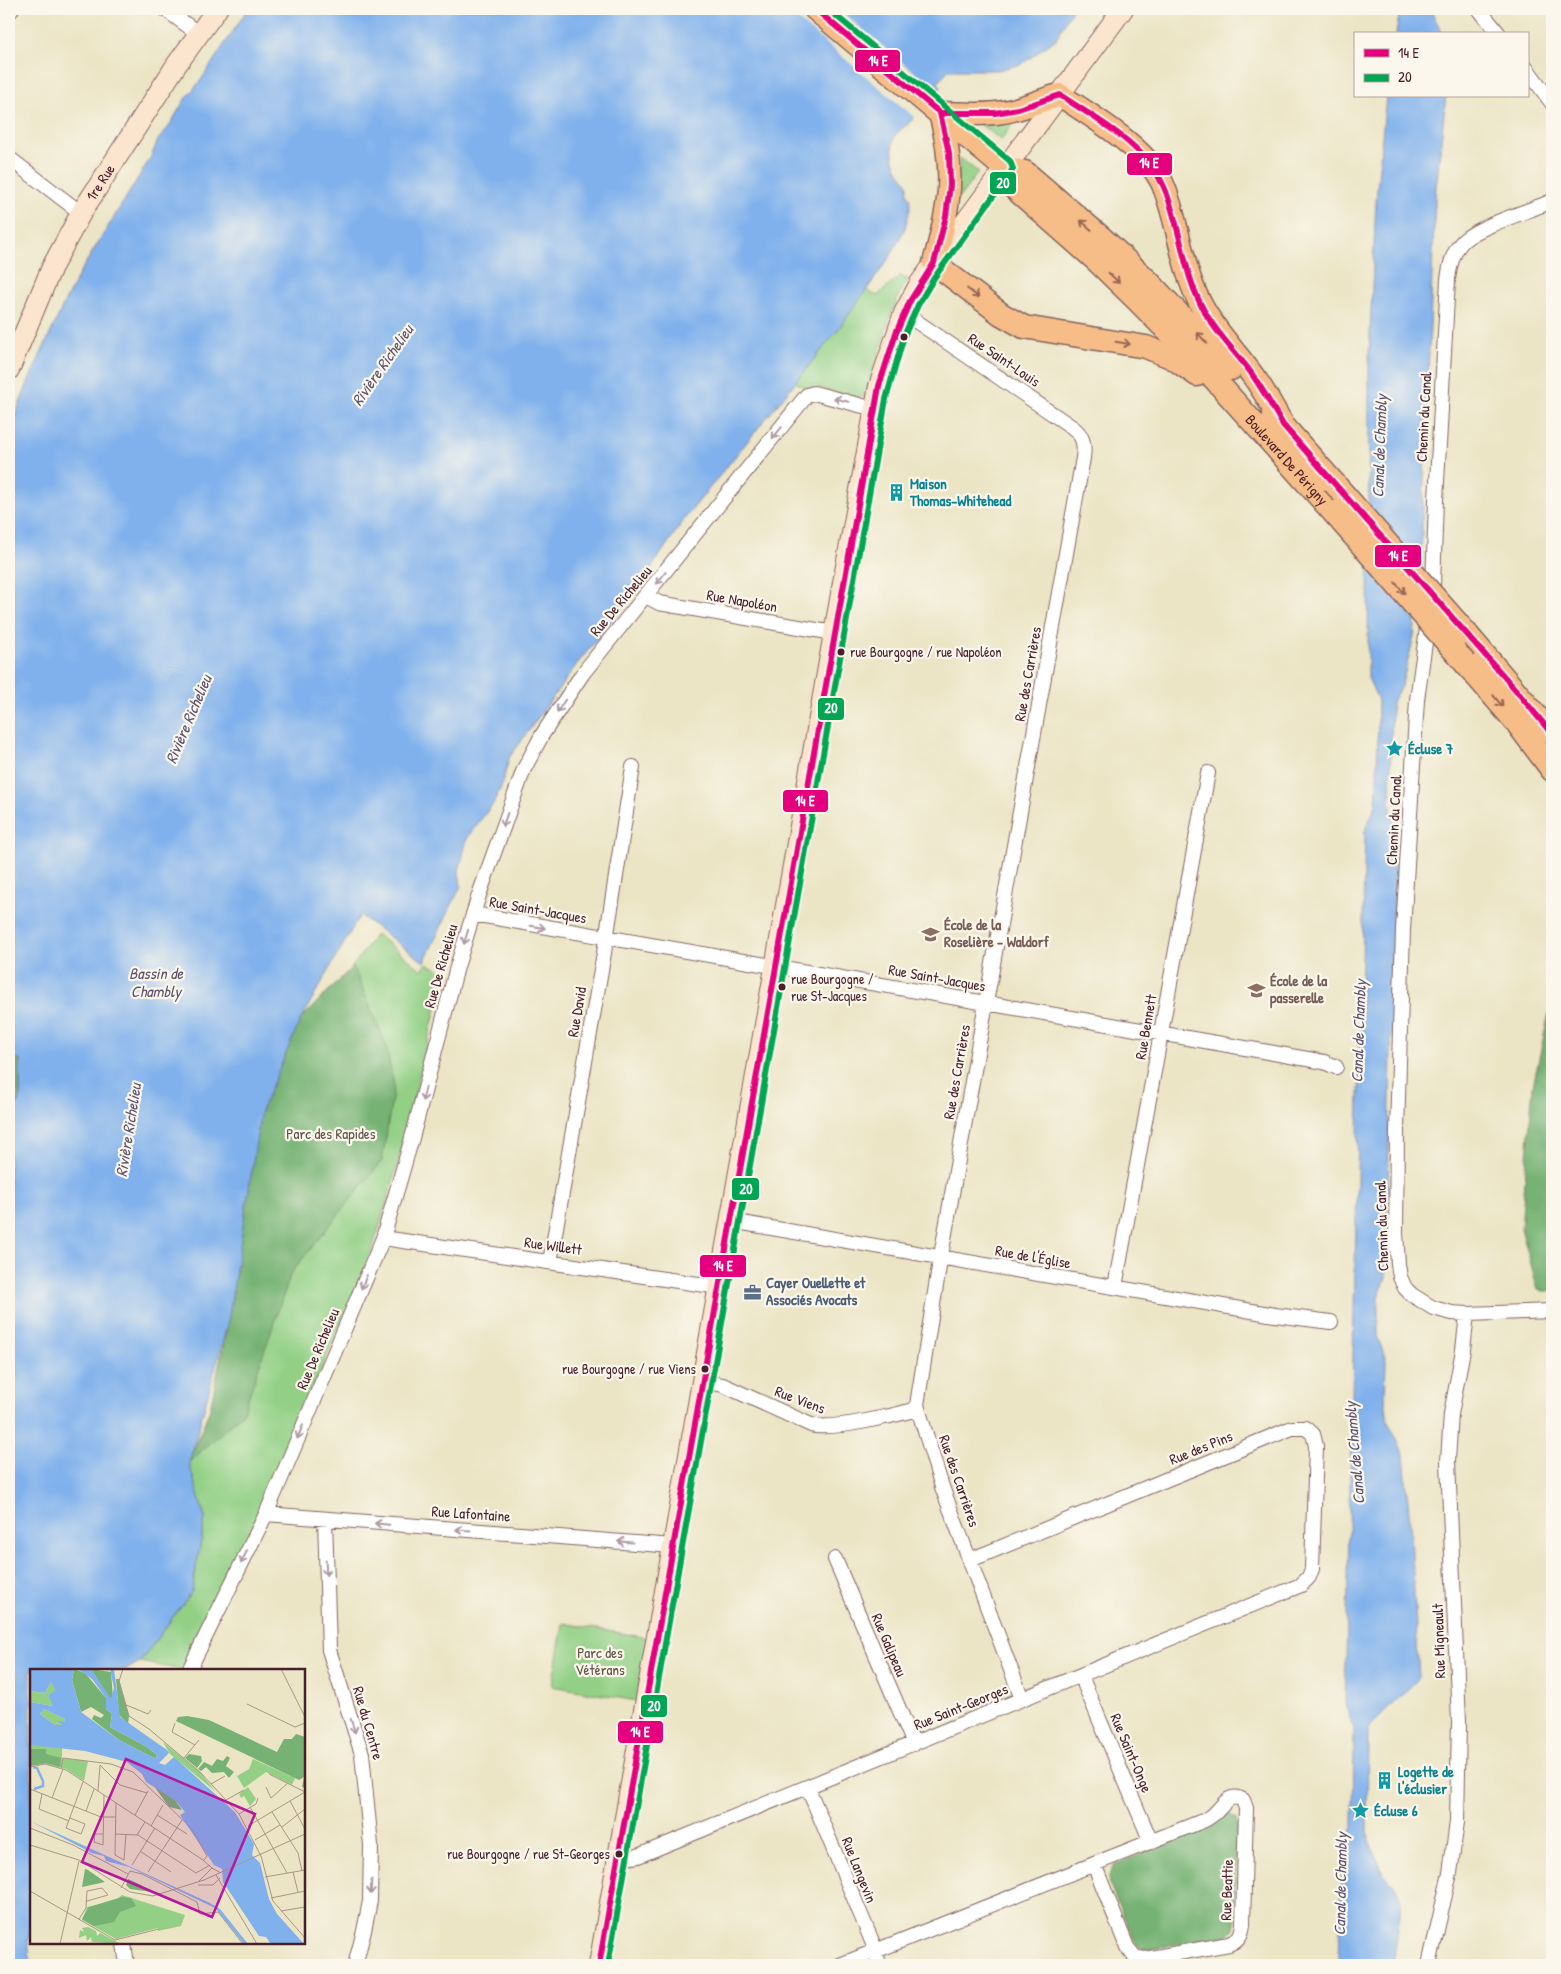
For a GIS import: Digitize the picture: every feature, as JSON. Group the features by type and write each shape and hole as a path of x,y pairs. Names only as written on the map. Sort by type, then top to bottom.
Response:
{"main road":[{"name":"Boulevard De Périgny","path":"815,9 1004,168 1013,187 1137,300 1333,512 1516,722 1552,770"},
{"path":"1236,405 1180,363 1155,350 1032,329 1017,324 934,264 946,216 950,185 949,153 940,113 992,114 1012,110 1042,99 1060,95 1130,145 1152,167 1161,180 1168,197 1185,268 1197,298 1214,325 1256,380 1283,426"},
{"name":"Boulevard De Périgny","path":"1004,168 1025,172 1102,238 1177,312 1333,482 1552,734"}],"street":[{"path":"9,13 12,9"},
{"path":"165,9 198,34"},
{"name":"1re Rue","path":"9,370 52,267 81,213 177,64 217,9"},
{"path":"599,1965 874,408 882,376 904,313 915,291 1123,9"},
{"path":"1480,9 1497,32"},
{"path":"1528,70 1552,103"},
{"path":"9,158 81,213"},
{"name":"Chemin du Canal","path":"1552,201 1482,229 1464,240 1452,258 1446,298 1433,584 1417,700 1404,930 1397,1131 1396,1233 1398,1264 1405,1288 1412,1295 1433,1308 1452,1313 1467,1314 1552,1311"},
{"name":"Rue Saint-Louis","path":"904,313 1072,427 1082,438"},
{"name":"Rue De Richelieu","path":"189,1669 266,1514 383,1238 473,914 515,791 534,749 583,673 807,395 814,394 874,408"},
{"name":"Rue des Carrières","path":"1022,1699 939,1476 918,1409 917,1396 1083,458 1082,438"},
{"name":"Rue Napoléon","path":"646,596 659,603 834,633"},
{"name":"Rue David","path":"550,1262 606,938 633,767"},
{"name":"Rue Bennett","path":"1114,1287 1208,773"},
{"name":"Rue Saint-Jacques","path":"473,914 585,935 1302,1058 1336,1067"},
{"name":"Rue de l'Église","path":"731,1221 1303,1319 1331,1322"},
{"name":"Rue Willett","path":"383,1238 719,1287"},
{"name":"Rue Migneault","path":"1429,1965 1450,1872 1458,1822 1459,1722 1448,1482 1451,1414 1467,1314"},
{"name":"Rue Viens","path":"703,1381 723,1385 811,1425 820,1427 845,1424 918,1409"},
{"name":"Rue des Pins","path":"970,1560 1289,1429 1299,1427 1306,1428 1311,1432 1316,1446 1310,1574"},
{"name":"Rue Lafontaine","path":"266,1514 674,1546"},
{"name":"Rue du Centre","path":"325,1519 329,1650 362,1754 370,1844 371,1881 369,1906 355,1965"},
{"name":"Rue Galipeau","path":"834,1559 914,1744"},
{"name":"Rue Saint-Georges","path":"618,1859 638,1856 1296,1588 1306,1582 1310,1574"},
{"name":"Rue Saint-Onge","path":"1081,1676 1151,1842"},
{"name":"Rue Langevin","path":"808,1788 876,1952 879,1965"},
{"name":"Rue Beattie","path":"840,1965 1208,1818 1228,1799 1239,1797 1243,1800 1246,1815 1242,1930 1238,1939 1229,1944 1145,1959 1135,1957 1127,1947 1094,1864"},
{"path":"124,1944 127,1965"}],"green space":[{"path":"1020,114 1001,140 977,122"},
{"path":"960,158 978,172 956,202"},
{"path":"900,276 908,279 899,294 888,323 866,395 856,398 813,386 806,388 795,382 837,331 866,290 877,296"},
{"name":"Parc des Rapides","path":"376,934 422,970 426,963 442,971 444,976 393,1182 372,1250 257,1520 182,1669 140,1662 192,1591 205,1518 188,1463 210,1409 228,1322 301,1019 353,966"},
{"path":"353,966 386,1045 394,1086 382,1161 291,1273 243,1413 188,1463 210,1409 228,1322 261,1111 301,1019"},
{"path":"1552,999 1552,1292 1538,1290 1521,1228 1533,1086"},
{"path":"9,1058 20,1060 20,1097 9,1126"},
{"name":"Parc des Vétérans","path":"563,1623 648,1638 637,1701 552,1686"},
{"path":"1229,1814 1236,1818 1237,1824 1234,1930 1227,1936 1143,1950 1137,1946 1109,1884 1109,1876 1112,1869 1116,1864 1207,1828 1223,1815"}],"water":[{"path":"251,9 1072,9 1056,39 1022,64 997,70 948,70 938,82 941,88 913,119 897,133 892,146 893,156 898,170 908,186 907,193 910,198 910,209 905,228 890,257 837,331 686,517 640,586 577,664 509,758 502,785 493,804 467,839 459,871 461,886 424,962 360,915 301,1019 261,1111 228,1322 189,1463 205,1518 192,1591 140,1662 127,1669 30,1669 30,1934 28,1942 31,1965 9,1965 9,1126 20,1097 20,1060 9,1058 9,431 29,380 66,299 82,269 151,157 158,140 168,128 184,101 201,80 245,13"},
{"path":"1400,9 1430,9 1442,32 1396,32"},
{"name":"Canal de Chambly","path":"1386,98 1446,98 1435,197 1421,556 1414,636 1402,684 1392,702 1390,804 1396,829 1386,1278 1378,1298 1378,1338 1386,1360 1385,1398 1388,1422 1404,1454 1411,1536 1419,1678 1368,1729 1367,1832 1383,1874 1394,1884 1402,1900 1393,1965 1339,1965 1342,1856 1353,1827 1354,1729 1345,1705 1365,830 1376,805 1377,785 1378,700 1368,678 1369,355 1376,200"}],"pier":[{"path":"785,9 838,9 939,93 917,119"}],"transit line":[{"path":"815,9 940,113"},
{"name":"20","path":"608,1965 886,399 904,336 918,305 934,278 1013,169 1010,161 828,9"},
{"path":"940,113 995,113 1018,109 1060,95 1119,134 1145,158 1156,172 1164,187 1174,216 1189,274 1200,303 1216,329 1254,377 1283,425 1515,689 1552,734"},
{"path":"599,1965 879,386 896,333 910,301 934,263 946,216 950,185 949,153 940,113"}],"place":[{"name":"Maison Thomas-Whitehead","path":"896,493"},
{"name":"rue Bourgogne / rue Napoléon","path":"841,652"},
{"name":"Écluse 7","path":"1394,749"},
{"name":"École de la Roselière - Waldorf","path":"930,934"},
{"name":"rue Bourgogne / rue St-Jacques","path":"782,987"},
{"name":"École de la passerelle","path":"1256,990"},
{"name":"Cayer Ouellette et Associés Avocats","path":"752,1292"},
{"name":"rue Bourgogne / rue Viens","path":"705,1369"},
{"name":"Logette de l'éclusier","path":"1384,1781"},
{"name":"Écluse 6","path":"1360,1811"},
{"name":"rue Bourgogne / rue St-Georges","path":"619,1854"}],"water label":[{"name":"Rivière Richelieu","path":"382,365"},
{"name":"Rivière Richelieu","path":"188,719"},
{"name":"Bassin de Chambly","path":"156,982"},
{"name":"Rivière Richelieu","path":"128,1130"}]}
